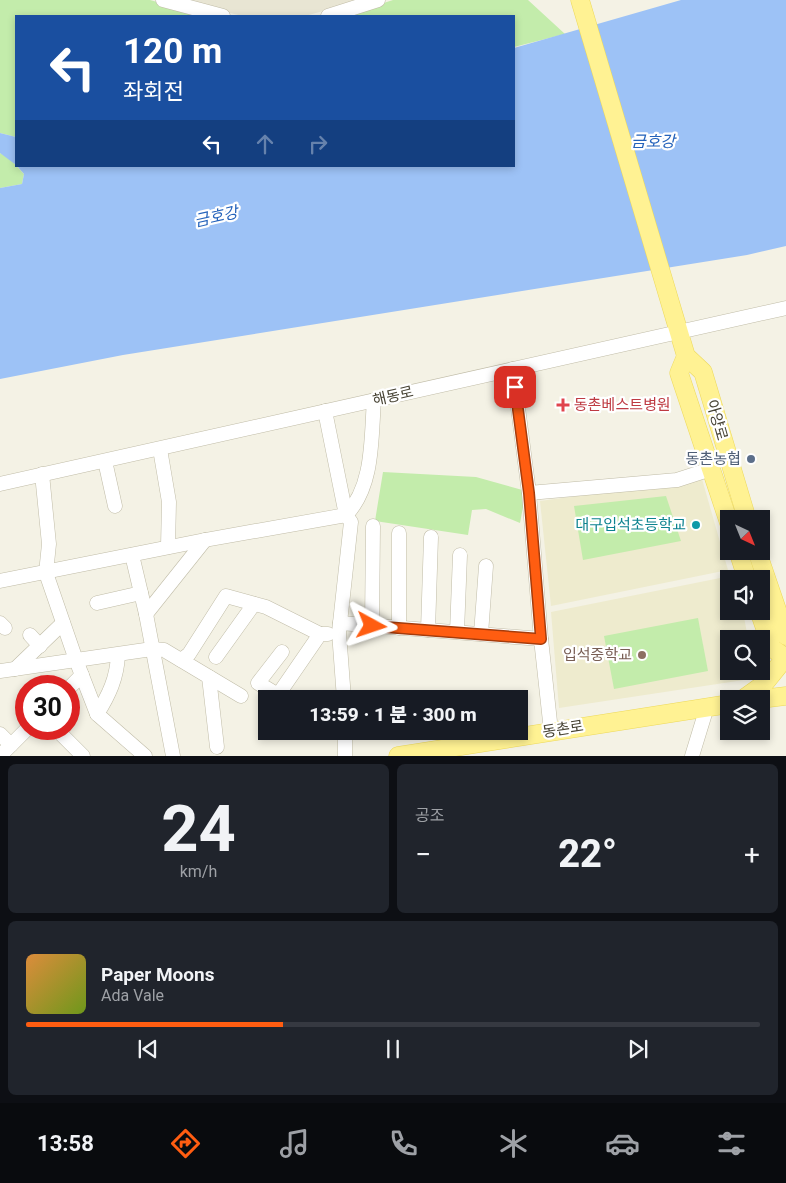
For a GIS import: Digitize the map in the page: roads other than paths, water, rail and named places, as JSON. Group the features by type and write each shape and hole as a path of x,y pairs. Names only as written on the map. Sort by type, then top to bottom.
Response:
{"main road":[{"name":"아양로","path":"580,0 678,332 686,356 703,372 744,510"},
{"name":"아양로","path":"686,356 679,373 725,510"},
{"path":"761,560 781,606 786,636"},
{"path":"756,690 764,684 786,656 772,648 762,620"},
{"path":"770,698 786,696"},
{"name":"동촌로","path":"398,756 470,749 551,731 720,705"}],"street":[{"path":"162,0 219,15"},
{"path":"331,15 378,0"},
{"name":"해동로","path":"0,484 786,308"},
{"path":"513,369 529,493 551,731"},
{"path":"0,582 204,540 346,515 356,505 369,466 374,400"},
{"path":"325,411 346,515 351,522 340,628 343,690"},
{"path":"160,449 170,502 168,548"},
{"path":"105,460 115,506"},
{"path":"529,493 677,480 711,469"},
{"path":"42,474 49,544 46,573 76,660 97,714 144,756"},
{"path":"372,626 374,526"},
{"path":"399,533 399,628"},
{"path":"428,630 430,538"},
{"path":"146,614 204,540"},
{"path":"132,555 146,614 173,756"},
{"path":"457,632 460,555"},
{"path":"480,634 486,566"},
{"path":"97,604 141,593"},
{"path":"181,660 189,654 226,596 254,604 320,634"},
{"path":"216,657 254,604"},
{"path":"15,669 63,623"},
{"path":"282,652 258,683 278,695 320,634 340,628 372,626 541,639"},
{"path":"30,635 40,646"},
{"path":"0,671 152,649 164,650 241,696"},
{"path":"97,714 110,694 118,655"},
{"path":"208,677 217,748"},
{"path":"692,756 708,707"},
{"path":"0,734 11,745"},
{"path":"0,756 16,740"},
{"path":"67,740 83,756"},
{"path":"344,740 345,756"}],"water":[{"name":"금호강","path":"681,0 786,0 786,246 747,255 123,355 0,379 0,188 22,184 24,174 18,167 515,167 515,48"},
{"path":"0,133 15,137 15,164 0,153"}],"place":[{"name":"동촌베스트병원","path":"563,405"},
{"name":"동촌농협","path":"751,459"},
{"name":"대구입석초등학교","path":"696,525"},
{"name":"입석중학교","path":"642,655"}]}
